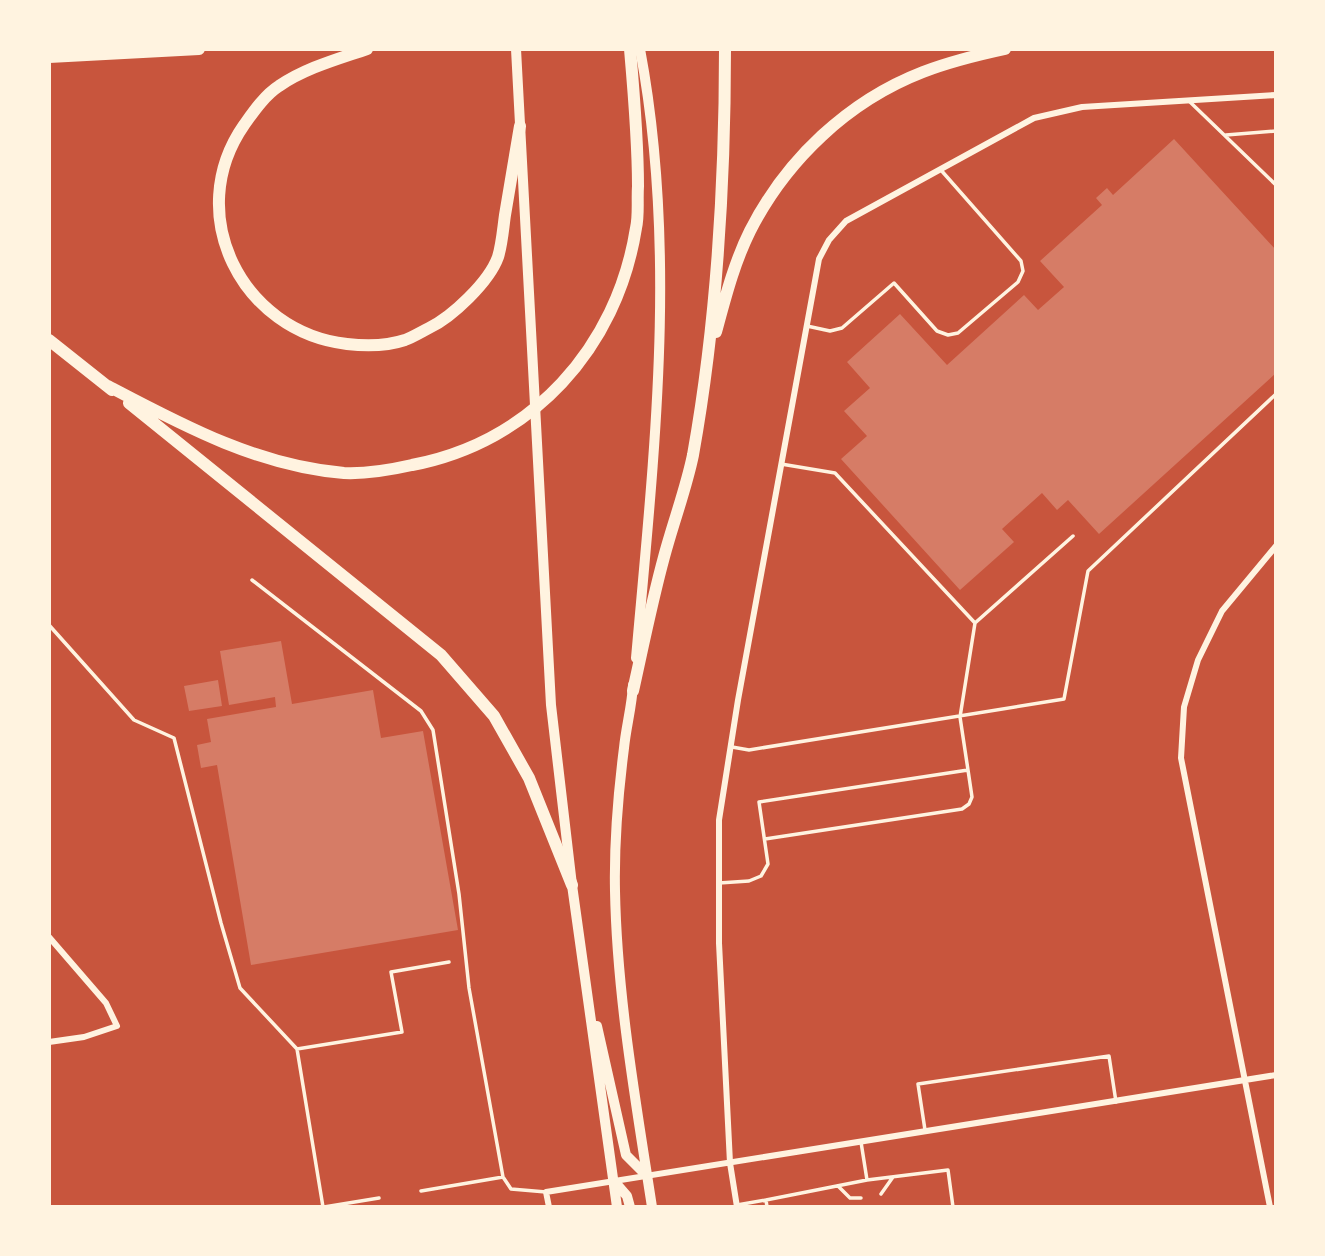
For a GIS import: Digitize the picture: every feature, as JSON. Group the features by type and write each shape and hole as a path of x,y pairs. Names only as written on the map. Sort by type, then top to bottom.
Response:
{"highway":[{"path":"49,57 198,49"},
{"path":"367,49 313,68 278,86 256,108 236,137 225,164 219,194 220,227 229,254 240,278 257,300 276,318 298,331 331,343 365,346 404,341 442,322 472,295 497,259 520,126"},
{"path":"516,49 551,705 572,885 617,1207"},
{"path":"108,386 189,429 240,449 303,466 345,473 380,472 425,463 454,454 499,434 543,403 593,345 615,303 628,265 637,226 638,144 630,49"},
{"path":"633,691 660,366 661,236 649,94 640,49"},
{"path":"652,1207 629,1049 619,956 615,890 618,806 633,691 663,558 692,457 704,380 716,274 725,137 725,49"},
{"path":"704,380 726,295 750,232 795,162 825,131 891,88 920,73 1005,49"},
{"path":"49,340 441,655 494,716 528,778 572,885"},
{"path":"588,1000 596,1020 626,1155 647,1176"},
{"path":"614,1181 627,1196 630,1207"}],"street":[{"path":"737,1206 730,1163 719,943 719,820 819,259 829,240 846,221 1034,118 1060,110 1276,95"},
{"path":"1270,1207 1181,758 1184,707 1198,660 1222,611 1276,546"},
{"path":"49,937 106,1003 117,1026 84,1037 49,1042"},
{"path":"548,1207 547,1192 1276,1076"}],"lane":[{"path":"1188,100 1276,185"},
{"path":"1224,135 1276,131"},
{"path":"806,326 830,331 842,328 894,283 937,331 948,335 958,333 1018,282 1023,271 1021,261 940,169"},
{"path":"731,747 750,750 1064,699 1088,571 1276,394"},
{"path":"781,464 835,473 975,623"},
{"path":"764,839 962,809 969,804 972,797 960,716 975,623 1073,536"},
{"path":"252,580 421,711 433,730 459,894 469,988 503,1177 512,1189 547,1192"},
{"path":"49,625 135,720 174,738 240,988 297,1049 324,1207 379,1198"},
{"path":"719,883 749,881 761,876 768,864 760,802 968,770"},
{"path":"297,1049 402,1032 391,972 449,962"},
{"path":"925,1132 918,1084 1109,1056 1116,1102"},
{"path":"861,1143 867,1181"},
{"path":"737,1206 867,1181 948,1170 953,1207"},
{"path":"421,1191 503,1177"},
{"path":"881,1194 893,1177"},
{"path":"838,1186 850,1198 861,1198"},
{"path":"766,1200 767,1207"}],"building":[{"path":"1174,139 1276,250 1276,373 1099,534 1068,500 1057,510 1042,493 1002,529 1014,542 960,590 841,459 867,436 844,411 870,388 847,362 900,314 947,365 1024,295 1038,310 1064,287 1040,261 1102,205 1096,198 1107,188 1113,195"},
{"path":"281,641 292,704 373,690 381,738 423,731 458,930 251,965 217,765 201,768 197,745 211,742 207,719 276,707 275,697 229,705 220,651"},
{"path":"218,680 222,706 189,711 184,686"}]}
